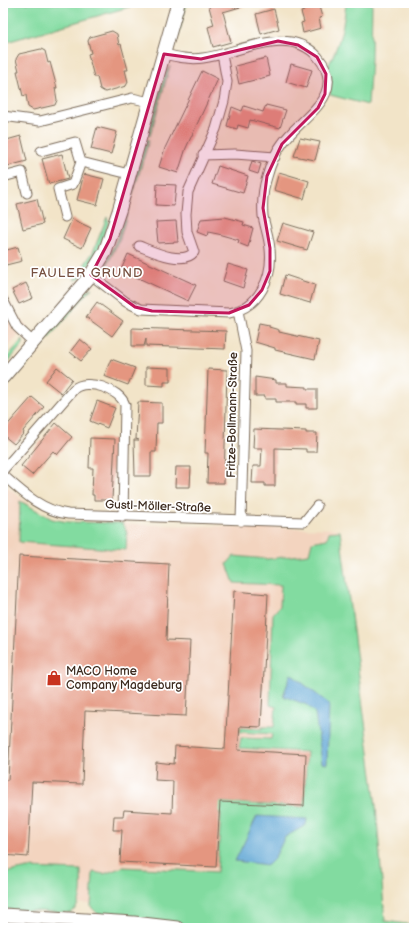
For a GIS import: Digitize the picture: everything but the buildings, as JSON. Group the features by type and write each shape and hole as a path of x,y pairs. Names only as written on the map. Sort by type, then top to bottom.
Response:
{"street":[{"path":"3,377 91,275 110,240 178,3"},
{"path":"91,275 126,302 141,309 229,313 238,311 255,300 265,284 270,271 270,248 264,216 263,198 267,176 275,157 289,135 314,113 323,100 327,82 324,66 309,50 287,42 264,43 222,54 195,59 164,54"},
{"path":"139,246 164,255 178,258 189,257 193,254 194,250 189,241 187,232 186,203 191,182 216,129 225,98 226,82 222,54"},
{"path":"3,116 40,121 132,98 150,102"},
{"path":"41,151 75,142 81,162 73,184 58,189 65,217"},
{"path":"203,155 235,154 275,157"},
{"path":"81,162 129,174"},
{"path":"3,177 22,172 28,193"},
{"path":"3,300 17,327 33,342"},
{"name":"Fritze-Bollmann-Straße","path":"238,311 246,351 241,521"},
{"path":"3,470 74,389 82,384 94,384 117,394 125,403 123,517"},
{"name":"Gustl-Möller-Straße","path":"3,475 35,501 52,511 68,514 304,522 317,506"},
{"path":"3,915 134,923 177,928"}],"highlighted area":[{"path":"278,41 298,45 317,57 326,74 325,94 318,108 282,144 267,176 263,208 270,248 270,271 262,290 249,305 229,313 152,311 135,307 91,275 110,239 164,54 201,59"}],"shaded area":[{"path":"3,289 17,315 27,326 3,353"},
{"path":"3,483 42,516 64,523 337,529 381,928 172,908 3,900"}],"green space":[{"path":"3,3 143,3 3,43"},
{"path":"184,3 187,3 177,42 176,34"},
{"path":"346,3 372,3 368,105 330,95 331,83 328,66 340,36"},
{"path":"170,66 150,136 147,135 165,72"},
{"path":"146,139 149,140 120,238 104,272 104,267 117,238"},
{"path":"107,217 109,222 98,252 79,279 74,280 93,252"},
{"path":"92,288 3,391 3,387 86,291"},
{"path":"23,339 23,344 3,368 3,362"},
{"path":"20,501 52,519 68,522 122,523 127,532 126,550 19,542"},
{"path":"340,531 376,806 385,921 414,925 414,928 201,928 98,914 91,907 93,872 104,874 123,867 217,872 221,814 181,812 182,800 304,807 307,752 239,748 241,738 271,739 272,734 240,732 241,728 262,729 262,727 274,727 276,707 270,705 273,614 280,606 281,585 234,583 227,564 234,556 267,559 309,554 312,542 327,539 329,532"},
{"path":"28,868 81,870 81,893 75,909 71,913 3,909 3,873"},
{"path":"3,921 120,928 3,928"}],"water":[{"path":"291,674 329,704 327,764 322,763 315,713 307,705 283,696"},
{"path":"257,816 307,819 306,825 285,837 274,859 268,865 235,861"}],"place":[{"name":"MACO Home Company Magdeburg","path":"54,678"}],"district":[{"name":"FAULER GRUND","path":"87,272"}]}
